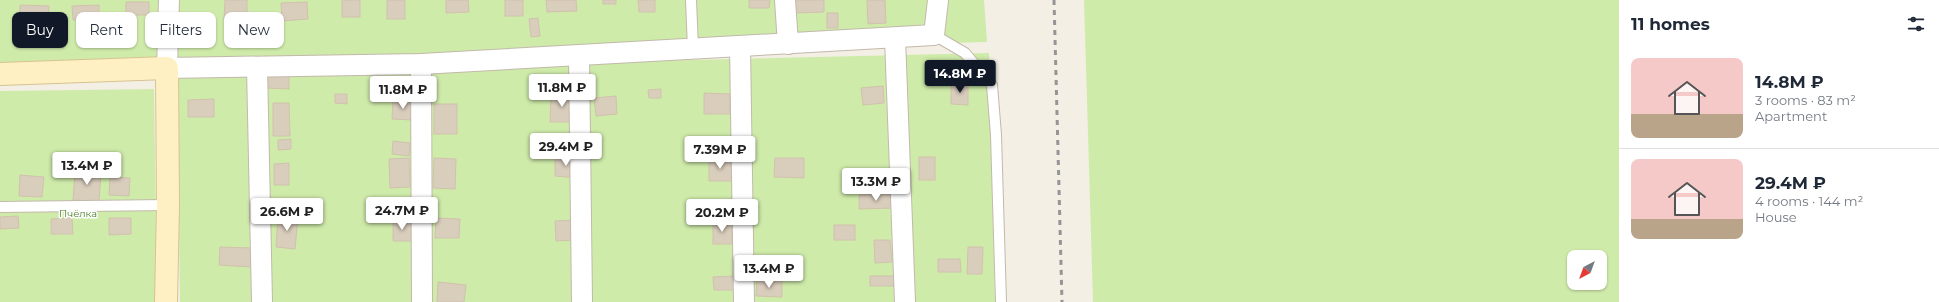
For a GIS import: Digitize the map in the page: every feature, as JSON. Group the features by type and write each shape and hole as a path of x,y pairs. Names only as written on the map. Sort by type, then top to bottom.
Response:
{"street":[{"path":"166,302 168,205 167,68 169,0"},
{"path":"785,0 788,44"},
{"path":"0,74 167,68 421,64 934,35 938,0"},
{"path":"895,38 905,302"},
{"path":"740,46 744,302"},
{"path":"579,56 582,302"},
{"path":"421,64 422,302"},
{"path":"257,66 262,302"}],"lane":[{"path":"691,0 693,49"},
{"path":"934,35 966,53 992,85 996,135 1001,302"},
{"path":"0,207 168,205"}],"green space":[{"path":"0,0 984,0 987,42 176,62 0,71"},
{"path":"1084,0 1619,0 1619,302 1093,302"},
{"path":"989,53 995,302 180,302 177,72"},
{"name":"Пчёлка","path":"154,89 157,302 0,302 0,91"}],"building":[{"path":"225,0 247,0 247,12 224,12"},
{"path":"342,0 360,0 360,17 342,17"},
{"path":"387,0 405,0 405,19 387,19"},
{"path":"446,0 468,0 469,12 446,13"},
{"path":"505,0 523,0 523,16 505,16"},
{"path":"546,0 576,0 577,11 547,12"},
{"path":"603,0 616,0 616,4 603,4"},
{"path":"638,0 655,0 655,12 639,12"},
{"path":"749,0 770,0 769,8 749,8"},
{"path":"794,0 824,0 824,12 795,13"},
{"path":"867,0 885,0 886,23 868,24"},
{"path":"126,2 149,2 149,12 145,12 145,15 137,15 137,12 126,12"},
{"path":"307,2 308,19 284,21 284,12 282,12 281,3"},
{"path":"20,5 49,6 49,12 20,12"},
{"path":"99,5 99,12 76,12 76,20 73,20 72,6"},
{"path":"827,13 838,13 838,28 827,28"},
{"path":"538,18 540,36 531,37 529,19"},
{"path":"267,76 289,76 289,89 267,88"},
{"path":"951,84 968,85 968,105 951,104"},
{"path":"883,86 884,103 863,105 861,88"},
{"path":"661,89 661,98 649,98 648,90"},
{"path":"704,93 730,94 730,114 704,114"},
{"path":"335,94 347,94 347,104 335,103"},
{"path":"551,94 573,94 572,122 550,122"},
{"path":"616,96 617,114 596,116 594,98"},
{"path":"214,99 214,117 188,117 188,100"},
{"path":"393,100 414,101 413,120 392,119"},
{"path":"273,103 289,103 290,136 273,136"},
{"path":"434,104 457,104 457,134 434,134"},
{"path":"291,139 291,149 278,150 278,140"},
{"path":"393,141 410,143 409,156 392,154"},
{"path":"555,157 578,158 577,178 555,176"},
{"path":"919,157 935,157 935,180 919,180"},
{"path":"409,158 410,187 390,188 389,159"},
{"path":"434,158 456,159 455,189 433,188"},
{"path":"775,158 804,158 804,178 774,177"},
{"path":"709,159 731,160 732,181 709,181"},
{"path":"289,163 289,185 274,185 274,164"},
{"path":"75,172 101,173 99,201 73,200"},
{"path":"20,175 44,177 42,197 19,196"},
{"path":"110,177 130,178 129,196 109,195"},
{"path":"893,194 894,208 859,209 859,195"},
{"path":"411,200 411,209 401,209 400,201"},
{"path":"18,216 19,228 0,229 0,217"},
{"path":"278,216 298,218 295,249 276,247"},
{"path":"72,218 73,234 51,234 51,219"},
{"path":"109,218 131,218 131,234 109,235"},
{"path":"436,218 460,219 459,238 435,238"},
{"path":"575,220 575,240 556,241 555,221"},
{"path":"393,222 412,222 411,241 393,241"},
{"path":"713,222 732,222 732,244 713,244"},
{"path":"834,225 855,225 855,240 834,240"},
{"path":"874,240 890,240 892,262 875,263"},
{"path":"220,247 252,248 251,267 219,265"},
{"path":"968,247 983,247 982,274 967,274"},
{"path":"938,259 960,259 961,272 938,272"},
{"path":"734,276 734,290 714,290 713,277"},
{"path":"870,276 897,276 897,286 870,286"},
{"path":"757,280 782,281 782,297 756,296"},
{"path":"438,282 466,285 464,302 437,302"}],"railway":[{"path":"1054,0 1062,302"}]}
